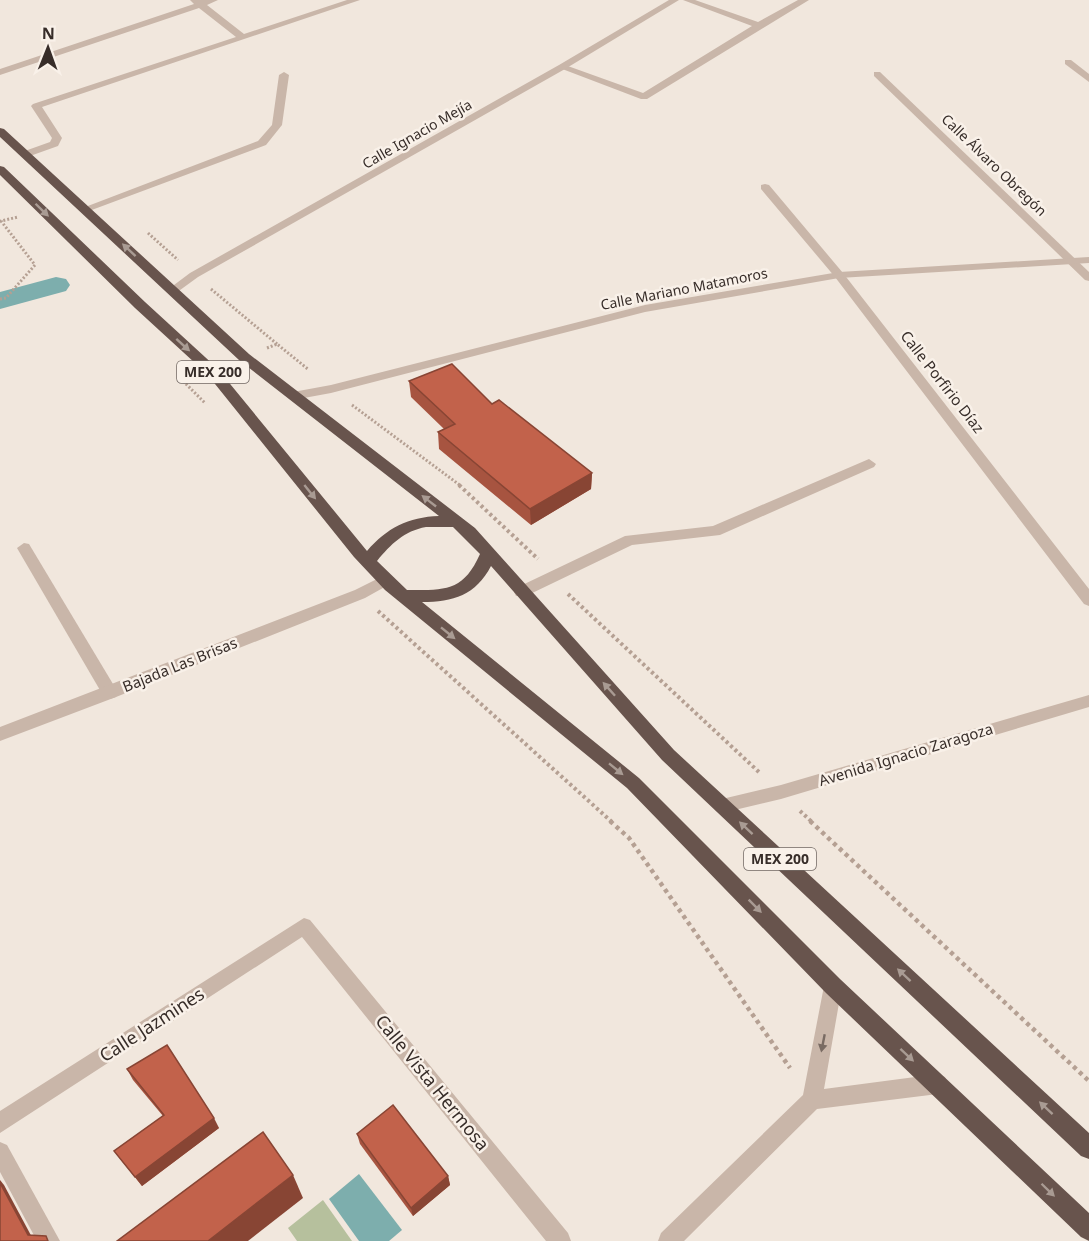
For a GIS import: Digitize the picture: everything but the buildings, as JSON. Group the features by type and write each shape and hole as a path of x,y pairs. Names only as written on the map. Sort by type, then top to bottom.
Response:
{"highway":[{"name":"MEX 200","path":"0,131 244,357 470,532 668,755 1089,1148"},
{"name":"MEX 200","path":"0,169 140,305 212,371 385,580 633,783 834,986 1089,1229"},
{"path":"367,561 388,536 402,527 420,522 456,522"},
{"path":"403,596 448,596 465,589 477,578 489,552"}],"street":[{"path":"0,72 197,2 214,0"},
{"path":"26,154 54,144 57,138 36,105 243,39 356,0"},
{"name":"Calle Ignacio Mejía","path":"172,291 194,275 562,67 675,0"},
{"path":"687,0 759,26"},
{"path":"562,67 645,97 805,0"},
{"path":"197,2 243,39"},
{"path":"1068,62 1089,79"},
{"name":"Calle Álvaro Obregón","path":"878,74 1089,278"},
{"path":"85,209 262,143 277,125 284,75"},
{"name":"Calle Porfirio Díaz","path":"765,187 840,275 1089,600"},
{"name":"Calle Mariano Matamoros","path":"293,396 331,389 645,309 840,275 1089,260"},
{"path":"521,592 630,540 715,531 869,464"},
{"path":"24,548 110,693"},
{"name":"Bajada Las Brisas","path":"0,734 360,594 385,580"},
{"name":"Avenida Ignacio Zaragoza","path":"722,806 781,792 1089,701"},
{"name":"Calle Jazmines","path":"0,1124 304,926"},
{"name":"Calle Vista Hermosa","path":"304,926 560,1241"},
{"path":"669,1241 812,1100 834,986"},
{"path":"812,1100 938,1084"},
{"path":"0,1152 49,1241"}],"path":[{"path":"0,299 6,298 35,265 1,221 19,217"},
{"path":"331,389 460,485 536,556 550,578 1089,1081"},
{"path":"360,594 629,838 812,1100"}],"green space":[{"path":"323,1200 352,1241 297,1241 288,1228"}],"water":[{"path":"359,1174 402,1230 389,1241 359,1241 329,1199"}],"waterway":[{"path":"0,301 56,285"}]}
